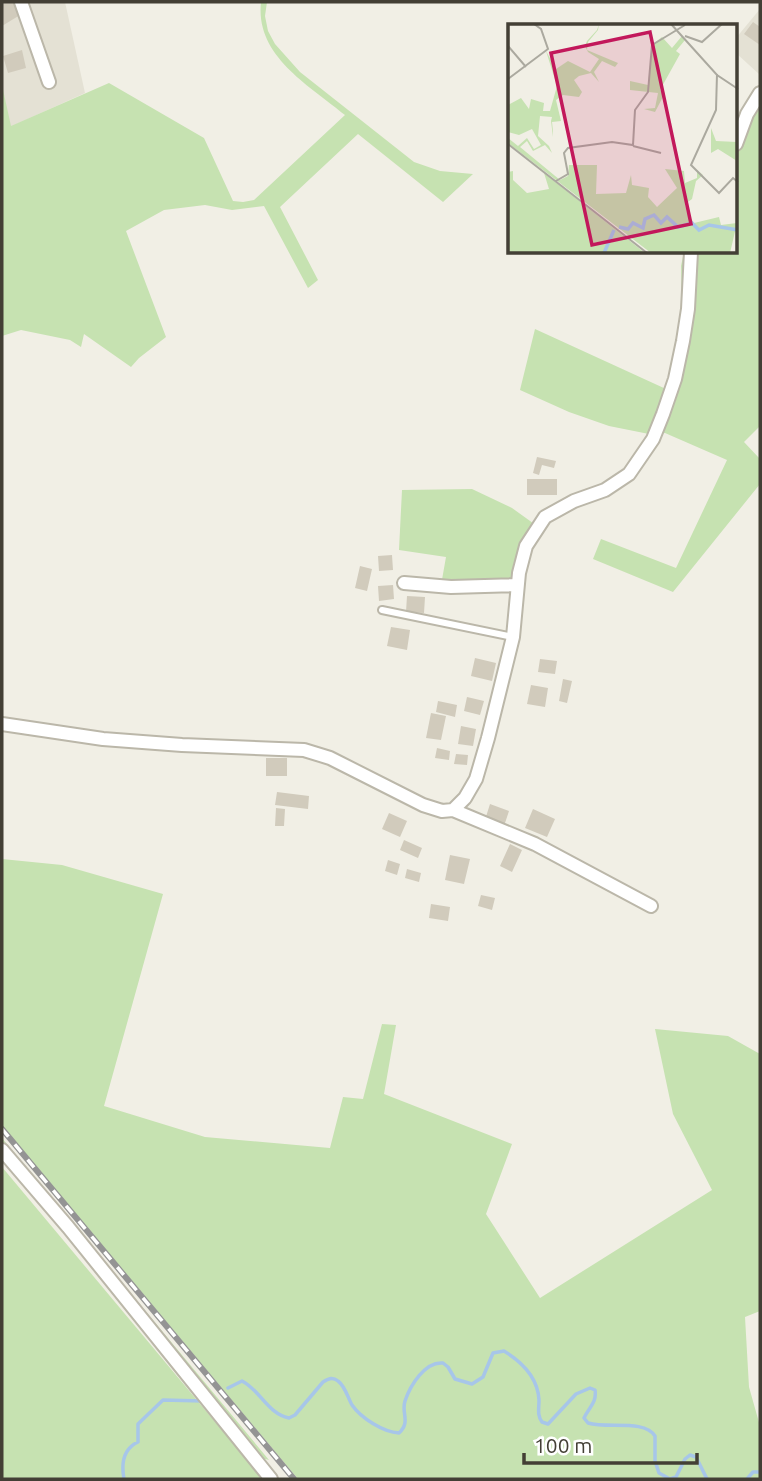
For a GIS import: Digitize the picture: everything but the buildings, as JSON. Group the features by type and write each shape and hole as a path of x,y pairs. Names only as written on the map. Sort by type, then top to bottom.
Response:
{"street":[{"path":"22,2 49,82"},
{"path":"738,139 747,114 760,93"},
{"path":"453,810 465,798 482,762 513,637 517,585 526,546 545,517 574,501 618,483 638,464 653,439 675,379 688,309 691,254"},
{"path":"404,583 451,587 517,585"},
{"path":"2,724 103,739 304,750 330,758 423,805 442,811 453,810 535,845 651,906"},
{"path":"2,1150 68,1227 271,1479"}],"lane":[{"path":"382,610 513,637"}],"shaded area":[{"path":"2,2 65,2 85,93 10,127 2,85"},
{"path":"760,9 760,75 738,55 738,36"}],"green space":[{"path":"261,2 267,2 265,16 268,31 275,44 300,72 414,162 440,171 473,174 443,202 358,134 280,207 318,280 308,288 264,206 232,210 205,205 164,210 126,231 166,337 131,367 84,334 81,347 70,340 21,330 2,336 2,85 11,126 109,83 204,138 233,201 254,200 345,115 287,68 275,54 261,21"},
{"path":"760,90 760,426 744,442 760,459 760,484 673,592 593,559 601,539 676,568 727,460 665,433 649,434 609,426 520,390 535,329 666,389 682,313 681,266 684,254 738,254 738,125"},
{"path":"472,489 512,508 544,531 526,554 519,587 440,591 446,557 399,550 402,490"},
{"path":"2,859 62,865 163,894 104,1106 205,1137 330,1148 343,1097 363,1099 382,1024 396,1025 384,1094 512,1144 486,1214 540,1298 712,1190 673,1114 655,1029 728,1036 760,1054 760,1311 745,1317 749,1387 760,1426 760,1479 298,1479 2,1126"},
{"path":"2,1138 269,1460 254,1456 2,1151"},
{"path":"2,1167 263,1479 2,1479"}],"waterway":[{"path":"228,1388 242,1381 275,1412 289,1418 295,1415 323,1382 334,1379 343,1386 352,1405 361,1415 379,1427 399,1433 405,1421 404,1405 407,1395 424,1370 436,1363 443,1363 455,1379 472,1384 483,1377 493,1353 504,1351 523,1366 536,1385 542,1422 548,1424 576,1394 590,1388 595,1390 595,1394 594,1402 584,1418 588,1423 634,1426 650,1431 655,1436 655,1461 659,1473 670,1479 676,1477 690,1455 696,1457 707,1479"},
{"path":"124,1479 124,1457 129,1448 138,1442 138,1424 163,1400 203,1401"},
{"path":"747,1479 753,1472 760,1472"}],"railway":[{"path":"2,1129 294,1479"}]}
